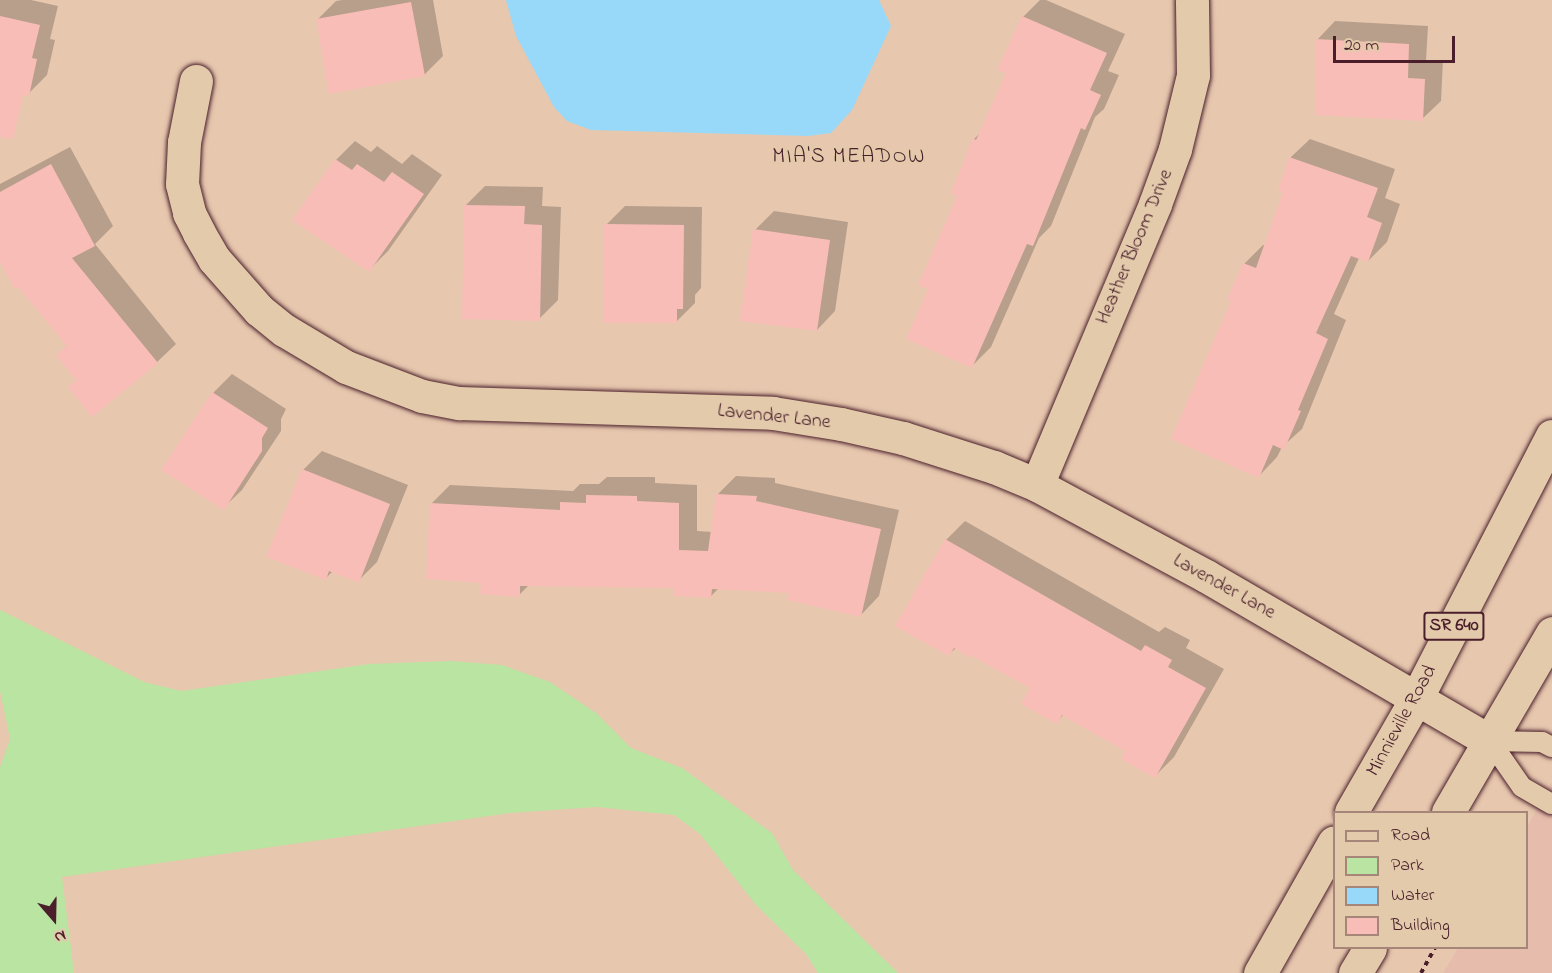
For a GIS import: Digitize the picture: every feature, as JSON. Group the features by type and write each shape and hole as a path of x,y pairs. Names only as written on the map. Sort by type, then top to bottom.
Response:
{"street":[{"name":"Heather Bloom Drive","path":"1037,485 1155,204 1174,149 1193,75 1192,0"},
{"name":"Lavender Lane","path":"196,81 184,142 182,184 189,213 199,233 214,259 259,310 284,330 346,367 422,396 459,403 773,413 841,424 903,438 994,467 1037,485 1216,582 1349,657 1490,741"},
{"name":"Minnieville Road","path":"1352,811 1416,699 1552,436"},
{"path":"1449,811 1552,633"},
{"path":"1260,973 1333,845"},
{"path":"1355,973 1369,949"}],"lane":[{"path":"1490,741 1542,742 1552,747"},
{"path":"1490,741 1522,788 1552,804"}],"path":[{"path":"1421,973 1434,949"}],"shaded area":[{"path":"1552,782 1552,973 1443,973 1457,949 1528,949 1528,825"}],"green space":[{"path":"0,610 144,682 181,691 369,664 451,661 502,665 550,682 596,713 631,748 682,768 772,833 793,870 898,973 818,973 806,954 756,905 700,834 674,815 597,807 510,813 62,877 74,973 0,973 0,767 10,739 0,691"}],"water":[{"path":"506,0 879,0 891,26 852,110 831,133 808,136 591,130 567,121 554,107 516,36"}],"building":[{"path":"411,2 425,76 329,94 316,19"},
{"path":"0,16 40,25 32,58 37,59 29,96 23,95 13,139 0,137"},
{"path":"1022,16 1107,53 1090,90 1101,95 1085,130 1081,128 1033,246 1027,244 972,368 906,339 928,289 918,285 957,196 951,193 973,138 976,140 1006,73 997,70"},
{"path":"1315,39 1409,44 1408,78 1425,79 1423,121 1315,115"},
{"path":"1289,157 1378,188 1367,217 1382,223 1368,262 1351,256 1316,333 1328,339 1298,410 1301,411 1284,450 1273,445 1259,478 1171,439 1231,301 1227,299 1243,263 1256,268 1283,192 1278,190"},
{"path":"335,159 352,170 357,164 384,182 392,172 424,194 369,272 292,220"},
{"path":"51,164 95,246 72,258 158,363 92,417 68,387 76,380 56,355 67,346 18,287 15,289 0,262 0,192"},
{"path":"464,205 525,206 524,224 542,225 540,321 462,319"},
{"path":"604,224 684,225 683,309 677,309 677,323 604,323"},
{"path":"753,229 830,240 817,331 740,321"},
{"path":"212,392 268,428 262,438 262,451 224,510 161,470"},
{"path":"302,469 390,504 359,583 329,571 326,580 266,557"},
{"path":"716,494 757,496 756,501 881,529 861,617 787,600 789,593 712,589 711,598 674,596 674,588 520,586 520,597 480,594 481,583 426,579 430,503 560,510 560,502 586,503 586,495 637,496 637,501 679,503 679,550 708,551"},
{"path":"945,539 1141,651 1145,645 1172,660 1168,667 1206,688 1155,778 1121,759 1125,751 1062,715 1057,724 1021,704 1030,688 970,655 969,657 954,648 949,656 895,626"}],"district":[{"name":"MIA'S MEADOW","path":"849,157"}]}
